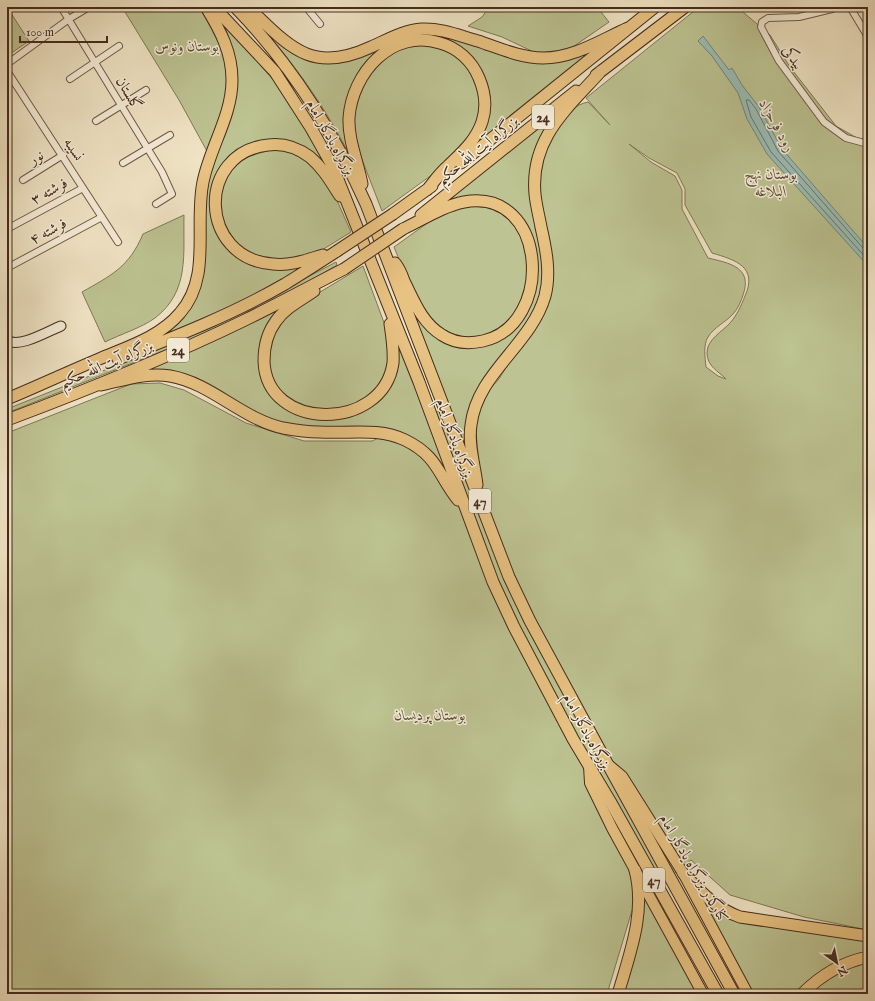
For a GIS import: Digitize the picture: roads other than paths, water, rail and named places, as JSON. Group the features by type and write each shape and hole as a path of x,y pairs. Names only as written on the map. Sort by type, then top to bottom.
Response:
{"highway":[{"path":"7,399 148,337 172,321 188,303 198,279 200,210 203,181 225,116 232,80 227,46 222,32 206,7"},
{"name":"بزرگراه یادگار امام","path":"214,7 269,64 329,159 419,382 493,582 514,626 589,766 718,994"},
{"name":"بزرگراه یادگار امام","path":"235,7 268,43 304,90 335,140 366,204 385,251 509,577 530,621 734,994"},
{"path":"248,7 289,45 306,54 332,58 356,54 398,35 422,29 449,32 532,57 552,57 572,54 628,28"},
{"name":"بزرگراه آیت الله حکیم","path":"7,399 129,354 214,320 285,284 393,214 427,190 540,101 655,7"},
{"name":"بزرگراه آیت الله حکیم","path":"403,229 601,71 685,7"},
{"path":"366,204 349,130 350,111 356,89 367,69 380,54 399,43 422,40 446,44 460,53 478,76 484,89 485,102 482,122 472,142 427,190"},
{"path":"479,498 471,437 471,425 474,409 488,381 519,344 534,322 540,309 547,284 546,254 535,195 535,173 540,150 551,128 601,71"},
{"path":"337,251 288,264 264,263 248,258 228,242 218,224 214,209 217,187 226,168 242,154 261,145 283,145 302,151 317,163 351,212"},
{"path":"385,251 397,265 414,303 424,319 443,335 460,342 479,342 496,337 513,324 520,314 529,292 532,280 532,262 526,234 512,214 495,204 484,201 464,202 446,208 403,229"},
{"name":"24","path":"344,269 403,229"},
{"path":"344,269 287,310 277,319 268,334 264,350 266,372 270,384 285,402 307,413 328,416 348,412 372,400 386,383 393,364 388,308"},
{"name":"بزرگراه آیت الله حکیم","path":"7,420 101,384 239,323 344,269"},
{"path":"101,384 148,375 170,376 200,387 246,413 280,427 318,432 369,432 395,436 415,446 428,455 440,469 452,493 464,507"},
{"path":"618,994 638,920 639,896 635,870"},
{"path":"683,873 704,897 728,913 753,919 868,936"},
{"path":"802,994 810,986 834,970 868,957"}],"main road":[{"name":"کنارگذر بزرگراه یادگار امام","path":"607,763 622,776 683,873 748,994"},
{"path":"589,766 590,783 635,870 703,994"}],"street":[{"name":"گلستان","path":"61,7 148,148 172,194 156,204"},
{"path":"7,64 88,7"},
{"path":"306,7 320,24"},
{"path":"850,7 867,35"},
{"name":"بیدکی","path":"832,8 799,17 768,18 764,21 761,27 772,49 824,122 846,138 868,144"},
{"path":"70,79 119,46"},
{"name":"نسیبه","path":"7,71 63,155 118,242"},
{"path":"96,121 146,90"},
{"path":"123,163 170,135"},
{"name":"نور","path":"23,180 63,155"},
{"name":"فرشته ۳","path":"7,229 83,188"},
{"name":"فرشته ۴","path":"7,268 102,217"},
{"path":"7,340 11,343 19,343 61,326"}],"water":[{"path":"703,36 729,70 732,68 742,85 759,107 782,149 868,248 868,266 767,154 747,119 738,93 712,56 698,41"}],"park label":[{"name":"بوستان ونوس","path":"187,46"},
{"name":"بوستان نهج البلاغه","path":"771,182"},
{"name":"بوستان پردیسان","path":"430,715"}],"water label":[{"name":"رود فرحزاد","path":"778,125"}]}
